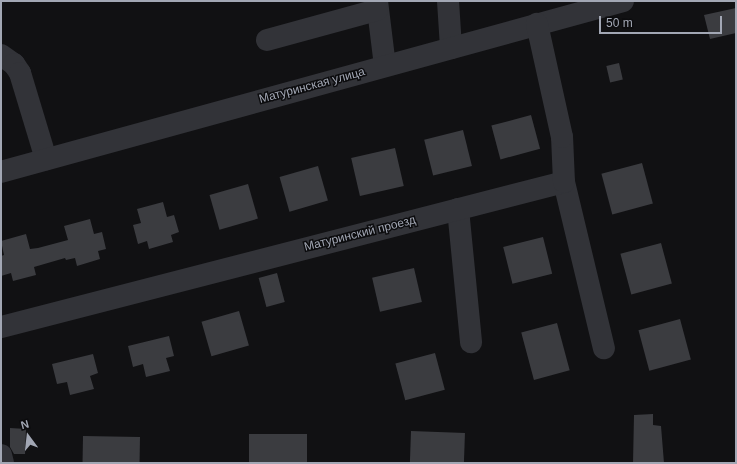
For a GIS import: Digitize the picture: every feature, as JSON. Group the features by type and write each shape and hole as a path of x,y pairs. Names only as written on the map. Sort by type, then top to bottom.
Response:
{"street":[{"path":"448,1 452,48"},
{"name":"Матуринская улица","path":"1,172 623,1"},
{"path":"267,40 377,6 385,66"},
{"path":"537,24 562,138 564,182 604,348"},
{"path":"1,55 14,64 20,73 46,159"},
{"name":"Матуринский проезд","path":"1,326 564,182"},
{"path":"458,209 471,342"},
{"path":"1,455 3,463"}],"building":[{"path":"736,8 736,33 710,39 704,15"},
{"path":"619,63 623,80 610,82 606,66"},
{"path":"531,115 540,149 500,159 491,126"},
{"path":"463,130 472,166 433,176 424,140"},
{"path":"395,148 404,186 360,196 351,158"},
{"path":"642,163 653,204 612,214 601,174"},
{"path":"318,166 328,201 289,212 280,177"},
{"path":"248,184 258,219 219,230 210,195"},
{"path":"163,202 167,217 174,215 179,232 171,235 173,242 149,249 147,241 138,244 133,225 141,223 137,209"},
{"path":"90,219 94,234 102,232 106,249 98,251 100,259 77,266 75,258 66,260 65,258 34,267 36,275 13,281 11,273 1,276 1,256 4,255 1,241 26,234 30,249 38,248 68,240 64,226"},
{"path":"543,237 552,274 512,284 503,247"},
{"path":"661,243 672,284 631,294 620,254"},
{"path":"414,268 422,302 380,312 372,278"},
{"path":"277,273 285,302 266,307 259,278"},
{"path":"239,311 249,346 211,356 202,322"},
{"path":"680,319 691,360 649,371 638,330"},
{"path":"557,323 570,370 534,380 521,333"},
{"path":"169,336 174,356 166,358 170,371 146,377 143,364 133,367 128,346"},
{"path":"435,353 445,390 405,400 395,364"},
{"path":"93,354 98,373 90,376 94,389 70,395 67,382 57,384 52,364"},
{"path":"653,414 653,425 661,426 664,463 633,463 634,415"},
{"path":"10,428 26,429 25,454 14,454 10,447"},
{"path":"411,431 465,433 464,463 410,463"},
{"path":"249,434 307,434 307,463 249,463"},
{"path":"83,436 140,437 140,463 83,463"}]}
